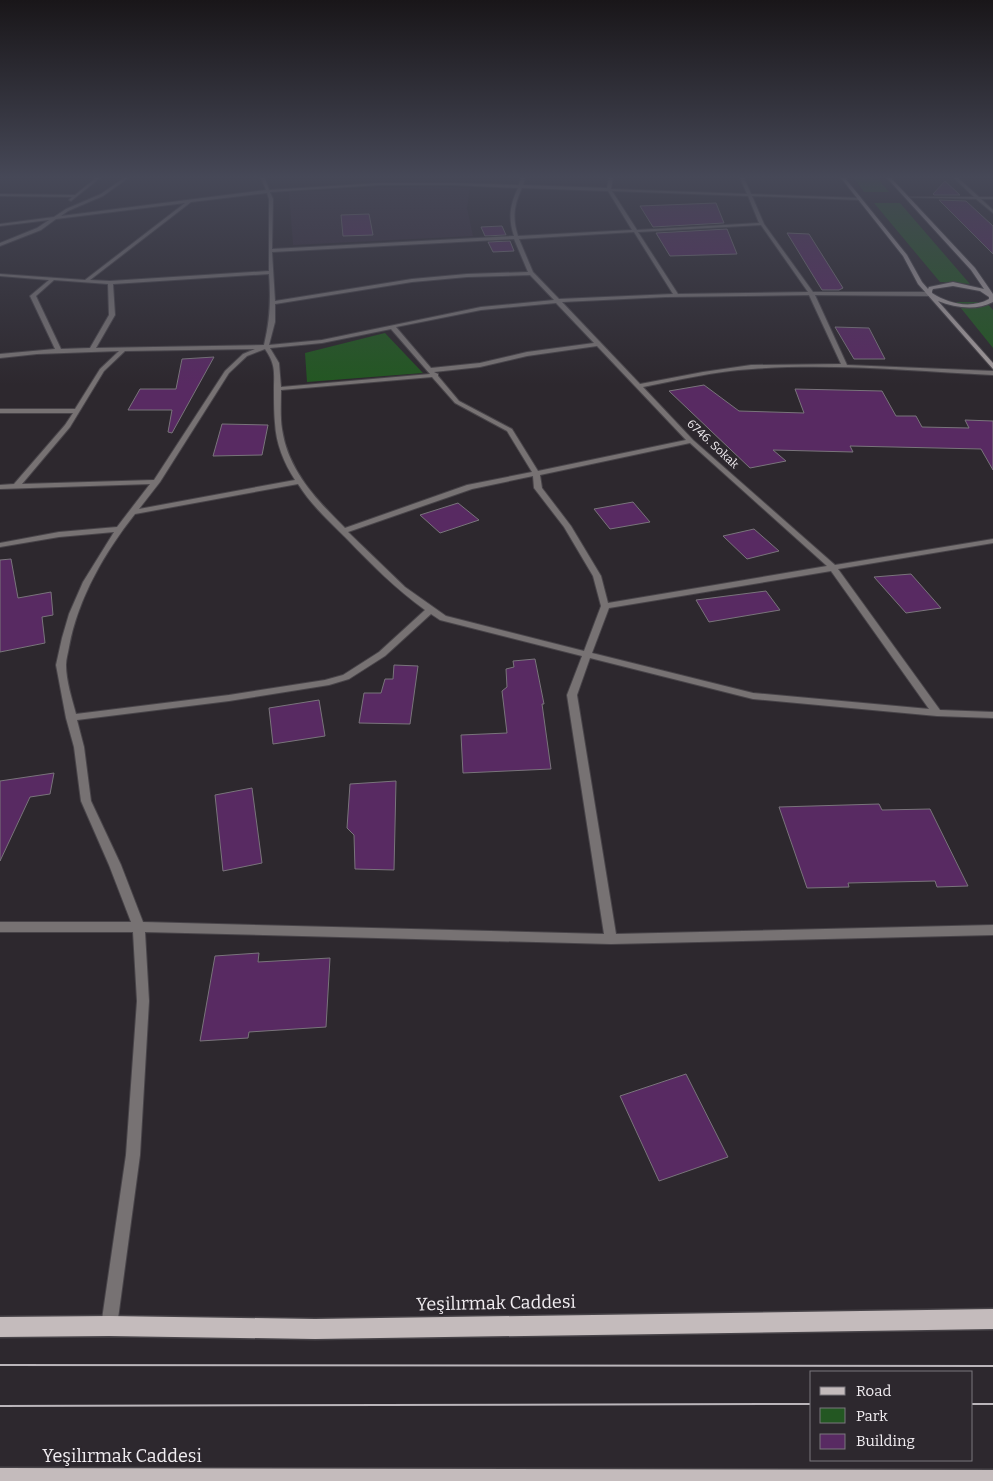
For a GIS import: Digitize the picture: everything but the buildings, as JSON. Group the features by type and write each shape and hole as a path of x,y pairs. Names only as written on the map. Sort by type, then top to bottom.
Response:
{"main road":[{"path":"898,247 920,283 993,367"},
{"path":"953,247 973,269 993,297"},
{"path":"930,294 931,288 953,284 982,290 993,297"},
{"path":"930,294 942,301 968,305 988,302 993,297"},
{"name":"Yeşilırmak Caddesi","path":"0,1327 109,1326 315,1329 993,1319"},
{"name":"Yeşilırmak Caddesi","path":"0,1479 993,1481"}],"street":[{"path":"87,280 129,247"},
{"path":"270,247 272,322 266,347 276,363 278,431 286,456 298,482 315,502 399,588 430,610 443,618 753,696 937,713 993,714"},
{"path":"270,251 343,247"},
{"name":"6746. Sokak","path":"519,247 531,273 692,441 832,567 937,713"},
{"path":"645,247 676,294"},
{"path":"778,247 811,293 845,367"},
{"path":"0,275 110,283 272,272"},
{"path":"272,303 345,290 415,281 459,276 531,273"},
{"path":"54,278 33,296 59,351"},
{"path":"92,349 112,316 110,283"},
{"path":"0,356 92,349 266,347 326,340 463,310 676,294 930,294"},
{"path":"392,326 457,402 510,430 536,473 538,488 566,526 597,576 605,606 588,656 572,694 611,938"},
{"path":"277,389 434,373 527,354 598,344"},
{"path":"109,1326 133,1154 143,1001 139,927 115,865 86,800 79,747 64,690 61,665 73,614 87,582 119,529 156,482 228,372 245,355 266,347"},
{"path":"16,487 68,426 102,370 125,348"},
{"path":"639,386 728,370 767,366 993,373"},
{"path":"0,411 78,411"},
{"path":"344,531 470,487 692,441"},
{"path":"0,487 156,482"},
{"path":"133,512 298,482"},
{"path":"0,545 55,534 86,530 119,529"},
{"path":"605,606 993,541"},
{"path":"72,718 230,698 326,683 346,678 382,654 430,610"},
{"path":"0,926 139,927 611,938 993,930"}],"green space":[{"path":"911,247 938,247 970,284 940,282"},
{"path":"956,302 986,302 993,310 993,348"},
{"path":"385,333 423,373 307,382 305,353"}],"tram line":[{"path":"0,1365 993,1366"},
{"path":"0,1406 810,1404"},
{"path":"973,1404 993,1404"}]}
